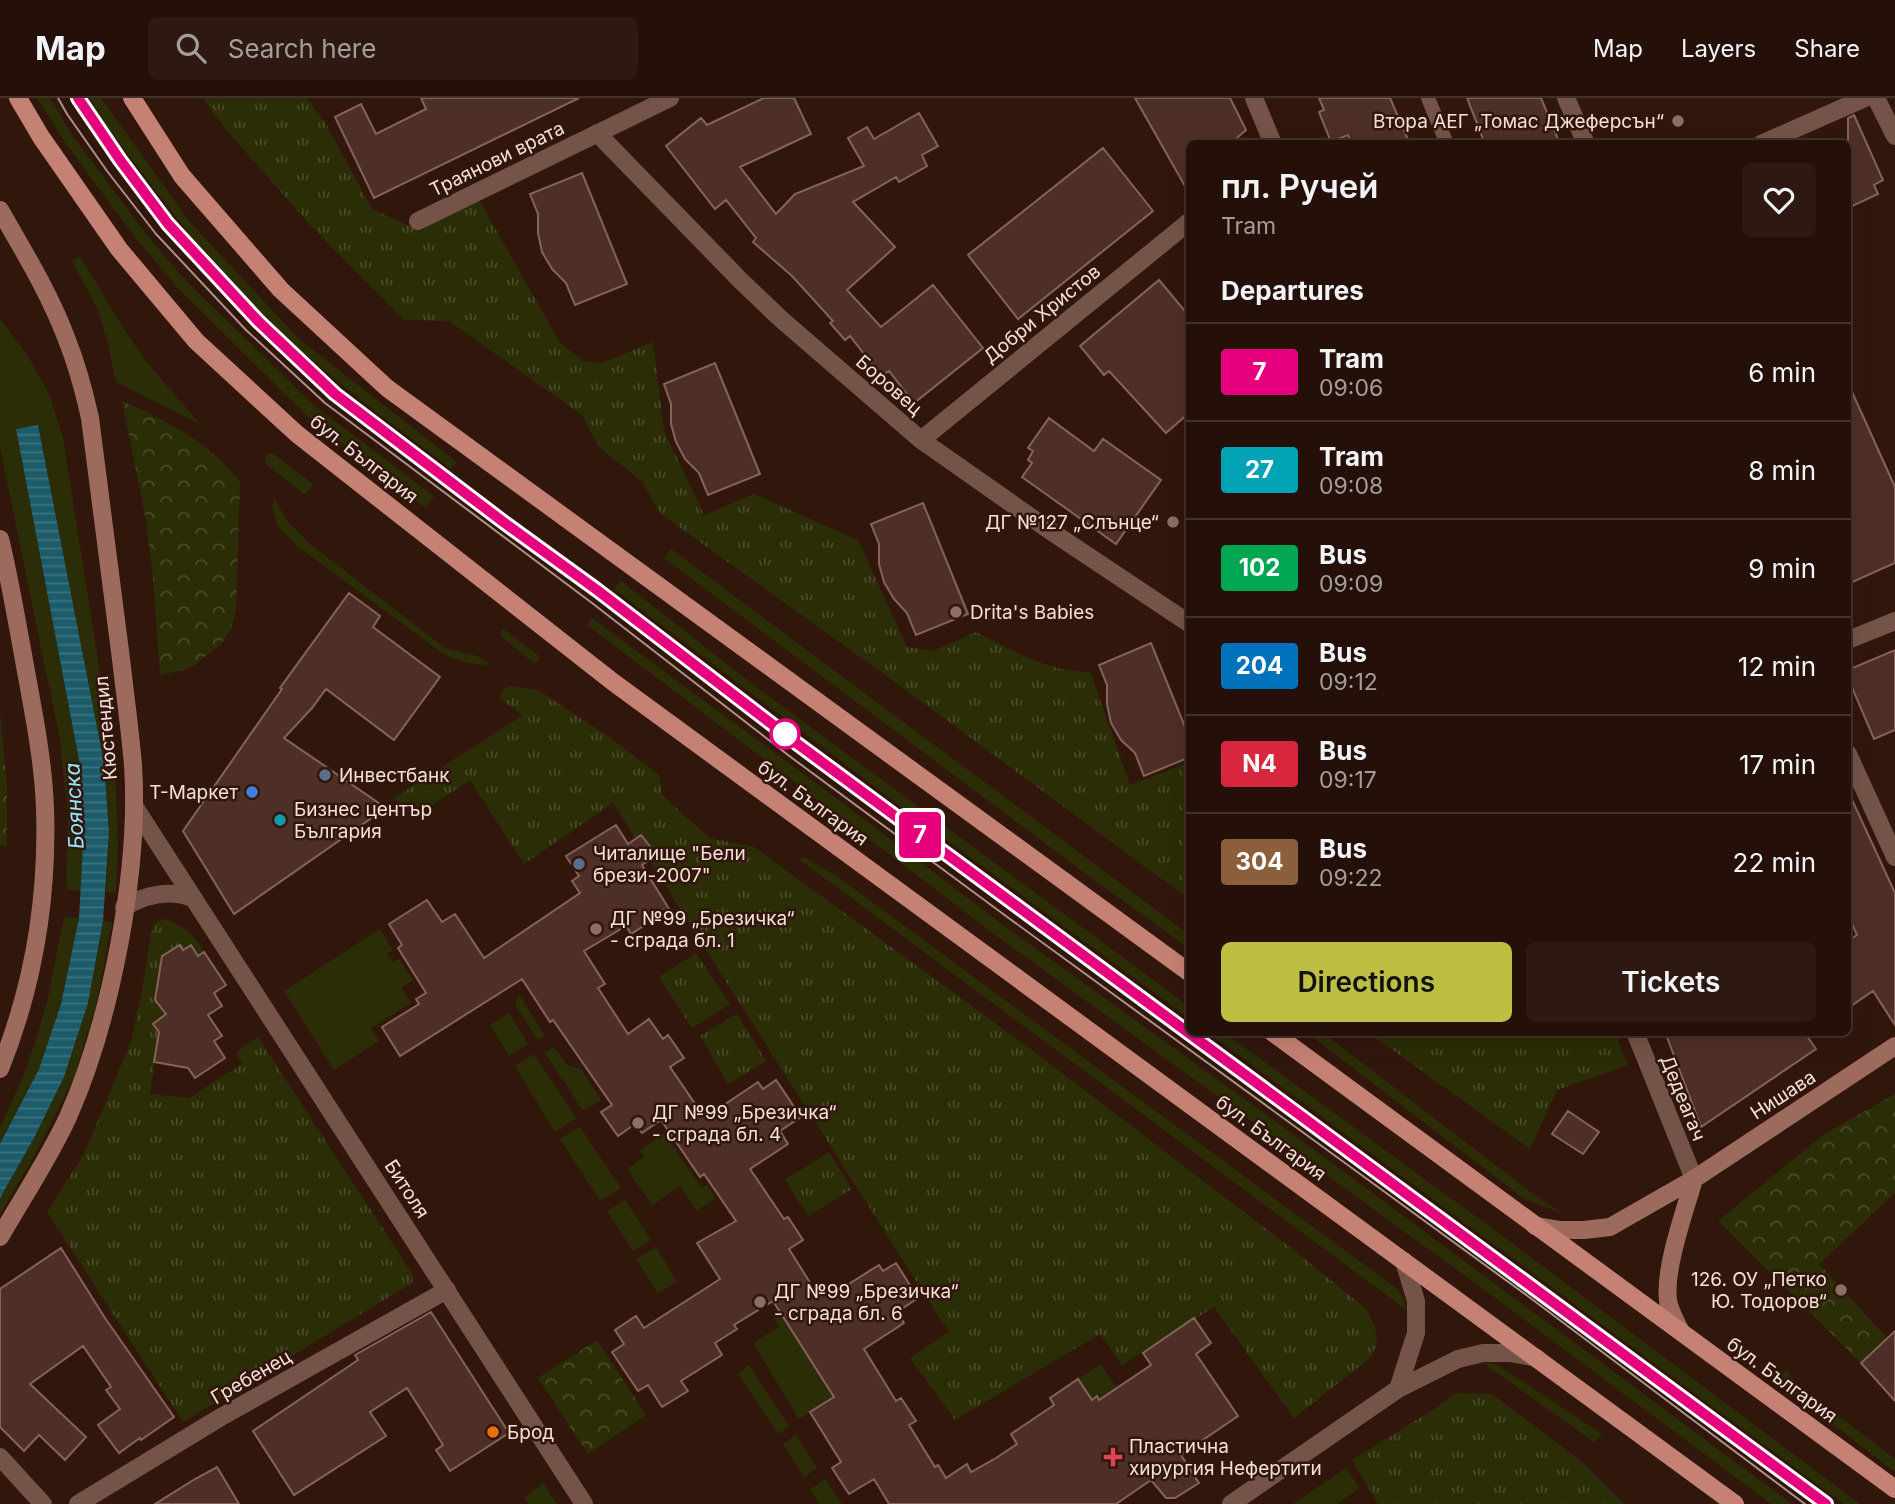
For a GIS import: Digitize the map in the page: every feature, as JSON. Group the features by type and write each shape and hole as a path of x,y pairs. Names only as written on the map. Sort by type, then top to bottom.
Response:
{"main road":[{"name":"бул. България","path":"18,98 41,137 128,259 196,341 297,434 613,682 1735,1504"},
{"path":"132,98 182,176 263,269 387,388 1186,970"},
{"name":"бул. България","path":"1277,1036 1895,1489"}],"street":[{"name":"Траянови врата","path":"418,221 670,98"},
{"path":"1254,98 1271,140"},
{"path":"1566,98 1584,140"},
{"path":"1770,140 1865,98"},
{"path":"1876,98 1895,136"},
{"name":"Боровец","path":"597,133 782,320 921,440 1186,621"},
{"name":"Кюстендил","path":"0,210 54,308 80,378 90,418 124,685 133,766 134,806 124,907 100,1025 80,1085 55,1143 0,1237"},
{"name":"Добри Христов","path":"921,440 1186,224"},
{"path":"0,234 18,242"},
{"path":"0,539 34,716 45,805 42,898 31,968 13,1036 0,1069"},
{"path":"1851,639 1895,621"},
{"path":"1851,761 1895,857"},
{"name":"Битоля","path":"134,806 584,1504"},
{"path":"124,907 141,898 155,895 186,895 193,898"},
{"name":"Дедеагач","path":"1637,1036 1694,1179"},
{"name":"Нишава","path":"1534,1226 1559,1230 1610,1227 1694,1179 1895,1046"},
{"path":"1680,1331 1668,1303 1667,1285 1694,1179"},
{"path":"1398,1389 1416,1333 1416,1301 1404,1261"},
{"name":"Гребенец","path":"78,1504 221,1417 447,1290"},
{"path":"1237,1502 1398,1389 1458,1359 1483,1353 1510,1353 1537,1358"},
{"path":"0,1457 43,1504"}],"lane":[{"path":"1428,98 1445,140"}],"green space":[{"path":"37,98 50,98 73,136 146,234 186,281 315,406 434,496 426,508 307,416 177,287 138,241 66,144"},
{"path":"89,98 101,98 190,222 299,339 457,462 451,469 315,363 239,292 167,206 100,117"},
{"path":"203,98 307,98 326,124 372,209 418,230 478,198 560,343 583,361 602,363 653,342 664,431 704,515 754,494 858,540 907,647 933,651 976,632 1046,665 1090,671 1130,785 1186,764 1186,897 899,685 661,514 641,481 598,446 582,415 449,321 404,320 311,226 222,125"},
{"path":"80,256 146,361 200,424 116,382 97,308 72,261"},
{"path":"0,319 28,356 50,396 63,438 115,768 118,843 116,893 106,892 109,832 104,763 38,425 16,429 79,760 84,827 81,891 66,889 68,817 60,740 0,448"},
{"path":"122,401 184,432 220,460 240,481 236,610 230,631 221,644 196,664 184,670 160,675 153,576 145,515"},
{"path":"269,453 313,484 305,495 267,465 265,458"},
{"path":"275,500 288,522 310,544 445,648 476,656 490,665 465,662 442,653 297,546 277,525 272,506"},
{"path":"671,549 1186,932 1186,946 1087,875 664,558"},
{"path":"621,581 755,686 1186,1004 1186,1016 887,796 614,589"},
{"path":"592,618 1006,927 1278,1123 1792,1504 1771,1504 1497,1299 998,937 587,625"},
{"path":"503,629 538,655 539,661 534,663 499,635"},
{"path":"508,686 538,690 612,739 659,775 662,795 709,838 754,847 1032,1050 1291,1248 1364,1307 1375,1327 1377,1344 1370,1358 1294,1418 1214,1307 1122,1365 1100,1334 955,1420 910,1358 950,1331 613,803 524,864 470,780 416,816 394,798 523,715 500,699 501,692"},
{"path":"0,712 7,785 7,847 0,845"},
{"path":"803,856 838,877 1396,1288 1404,1298 1405,1309 800,860"},
{"path":"64,917 79,918 61,1004 39,1069 0,1144 0,1127 23,1077 39,1030"},
{"path":"165,919 188,931 204,952 198,956 191,945 183,950 180,945 162,956 166,1014 153,1024 163,1037 158,1037 150,1094 189,1098 242,1064 236,1052 258,1037 413,1275 412,1283 183,1422 47,1212 84,1154 131,1042 151,933 159,920"},
{"path":"103,921 112,922 97,1002 74,1077 42,1142 0,1215 0,1198 64,1077 88,1003"},
{"path":"380,929 393,950 387,954 393,962 399,959 413,980 401,988 411,1003 371,1028 379,1041 334,1070 284,991"},
{"path":"696,953 730,1004 692,1028 659,977"},
{"path":"519,994 545,1036 538,1040 515,1005"},
{"path":"509,1013 528,1044 509,1056 490,1025"},
{"path":"737,1014 766,1061 728,1084 700,1036"},
{"path":"1213,1036 1229,1036 1497,1232 1860,1504 1844,1504"},
{"path":"1311,1036 1327,1036 1532,1193 1564,1214 1524,1199"},
{"path":"1373,1036 1616,1036 1628,1065 1557,1090 1530,1149"},
{"path":"554,1047 567,1065 581,1069 601,1100 583,1111 545,1053"},
{"path":"534,1054 576,1118 555,1132 515,1066"},
{"name":"126. ОУ „Петко Ю. Тодоров“","path":"1895,1094 1895,1193 1819,1264 1887,1338 1861,1363 1718,1221 1823,1135"},
{"path":"580,1127 621,1188 600,1201 560,1139"},
{"path":"664,1133 702,1188 707,1185 715,1198 697,1211 680,1186 652,1205 627,1169 644,1157 640,1150"},
{"path":"829,1152 852,1189 808,1216 785,1180"},
{"path":"625,1200 651,1240 633,1251 607,1211"},
{"path":"656,1247 677,1282 658,1293 636,1259"},
{"path":"794,1302 842,1392 799,1419 753,1343 779,1327 773,1315"},
{"path":"597,1340 646,1415 588,1454 538,1378"},
{"path":"1483,1363 1496,1364 1602,1434 1594,1442"},
{"path":"1101,1364 1128,1405 1110,1417 1097,1397 1092,1400 1078,1379"},
{"path":"749,1365 789,1426 778,1434 738,1373"},
{"path":"1787,1369 1794,1382 1895,1459 1895,1472 1778,1382"},
{"path":"1455,1393 1492,1394 1581,1461 1624,1504 1378,1504 1352,1460 1439,1406"},
{"path":"796,1435 817,1468 804,1477 783,1444"},
{"path":"1346,1468 1360,1488 1337,1504 1293,1504"},
{"path":"825,1479 842,1504 820,1504 810,1490"},
{"path":"543,1483 557,1504 528,1504 524,1498"}],"water":[{"path":"38,425 104,763 109,832 103,921 88,1003 64,1077 0,1198 0,1144 39,1069 61,1004 79,918 84,827 79,760 16,429"}],"building":[{"path":"421,98 579,98 374,198 335,117 361,104 376,134 426,109"},
{"path":"764,98 794,98 811,134 740,167 776,214 795,194 864,166 848,138 867,127 874,139 919,113 938,146 922,155 927,166 899,182 896,177 853,202 895,247 847,290 881,327 933,285 983,348 914,403 889,371 881,376 850,336 845,340 830,323 833,321 792,276 753,242 756,238 726,200 715,209 666,146 701,118 707,125"},
{"path":"1135,98 1230,98 1246,130 1235,140 1186,140 1186,188"},
{"path":"1319,98 1390,98 1408,140 1350,140 1348,135 1330,140 1319,112 1324,110"},
{"path":"1467,98 1541,98 1558,140 1483,140"},
{"path":"1854,115 1883,180 1874,185 1878,194 1851,207 1851,140 1848,140 1848,118"},
{"path":"1103,148 1153,211 1018,319 968,255"},
{"path":"582,173 627,284 575,305 566,283 552,269 542,252 538,214 530,194"},
{"path":"1159,280 1186,312 1186,416 1166,433 1109,371 1104,375 1080,346"},
{"path":"715,363 760,474 708,495 699,473 685,459 676,442 671,424 671,404 664,384"},
{"path":"1851,390 1895,487 1895,563 1851,583"},
{"path":"1049,418 1094,451 1103,439 1161,480 1116,544 1022,477 1032,463 1028,460 1033,451 1028,448"},
{"path":"923,503 968,614 916,635 907,613 884,582 879,564 879,544 871,524"},
{"name":"Бизнес център България","path":"349,593 380,616 373,627 440,677 394,740 326,689 284,738 386,808 234,914 183,831 282,689 280,688"},
{"path":"1151,643 1186,729 1186,759 1144,776 1135,753 1121,740 1111,723 1107,685 1099,665"},
{"path":"1895,650 1895,730 1874,739 1851,685 1851,669"},
{"path":"1851,798 1895,893 1895,1025 1873,991 1851,1006 1851,939 1857,935 1851,922"},
{"path":"616,825 628,844 641,835 657,855 642,865 669,909 631,934 626,926 584,951 605,984 598,988 628,1034 649,1019 663,1039 668,1035 684,1058 670,1067 698,1108 702,1105 709,1115 758,1082 763,1089 776,1080 801,1117 780,1131 788,1144 750,1169 784,1219 788,1217 803,1240 789,1249 814,1289 820,1285 828,1297 879,1265 883,1271 896,1263 918,1298 897,1312 904,1323 864,1349 896,1401 901,1398 916,1421 909,1425 935,1467 938,1465 946,1478 967,1464 971,1472 996,1458 1017,1444 1011,1434 1054,1405 1050,1398 1078,1379 1092,1400 1097,1396 1099,1400 1151,1365 1143,1353 1194,1318 1211,1343 1196,1354 1238,1416 1181,1455 1199,1483 1175,1498 1166,1498 1151,1480 1116,1504 889,1504 874,1479 849,1494 832,1468 841,1462 810,1412 834,1397 773,1301 734,1325 737,1329 715,1343 722,1355 681,1381 688,1391 662,1407 648,1385 638,1391 612,1352 624,1344 615,1330 636,1316 644,1328 720,1279 697,1243 736,1221 704,1174 700,1177 661,1120 642,1133 635,1124 618,1136 601,1112 612,1105 553,1020 550,1022 522,979 400,1056 382,1027 419,1004 416,999 426,993 398,948 402,945 389,924 427,900 442,922 455,914 484,958 580,893 572,881 579,876 566,856"},
{"path":"180,945 183,950 191,945 198,956 204,952 226,985 214,993 222,1006 208,1015 222,1036 214,1041 225,1058 195,1078 188,1068 154,1062 159,1032 153,1024 166,1014 155,1000 162,956"},
{"path":"1667,1036 1807,1036 1816,1049 1701,1127"},
{"path":"1568,1111 1599,1132 1583,1154 1552,1134"},
{"path":"61,1248 105,1318 174,1417 119,1453 98,1425 120,1409 106,1390 111,1387 83,1346 30,1384 86,1437 65,1460 39,1435 24,1451 0,1427 0,1289"},
{"path":"431,1312 509,1433 450,1471 436,1450 443,1445 407,1388 370,1412 386,1436 294,1495 253,1431 358,1360 355,1355"},
{"path":"1895,1331 1895,1401 1861,1363"},
{"path":"217,1467 239,1504 155,1504 195,1479"}],"tram line":[{"path":"58,98 107,171 156,234 246,330 325,403 592,603 792,758 1529,1297 1805,1504"},
{"path":"78,98 168,224 258,321 335,393 799,745 1186,1031"},
{"name":"7","path":"78,98 168,224 258,321 335,394 799,745 1186,1030"},
{"path":"1193,1036 1826,1504"},
{"name":"7","path":"1194,1036 1826,1504"}],"place":[{"name":"Втора АЕГ „Томас Джеферсън“","path":"1678,121"},
{"name":"ДГ №127 „Слънце“","path":"1173,522"},
{"name":"Drita's Babies","path":"956,612"},
{"name":"Инвестбанк","path":"325,775"},
{"name":"Т-Маркет","path":"252,792"},
{"name":"Бизнес център България","path":"280,820"},
{"name":"Читалище \"Бели брези-2007\"","path":"579,864"},
{"name":"ДГ №99 „Брезичка“ - сграда бл. 1","path":"596,929"},
{"name":"ДГ №99 „Брезичка“ - сграда бл. 4","path":"638,1123"},
{"name":"126. ОУ „Петко Ю. Тодоров“","path":"1841,1290"},
{"name":"ДГ №99 „Брезичка“ - сграда бл. 6","path":"760,1302"},
{"name":"Брод","path":"493,1432"},
{"name":"Пластична хирургия Нефертити","path":"1113,1457"}],"water label":[{"name":"Боянска","path":"74,806"}]}
